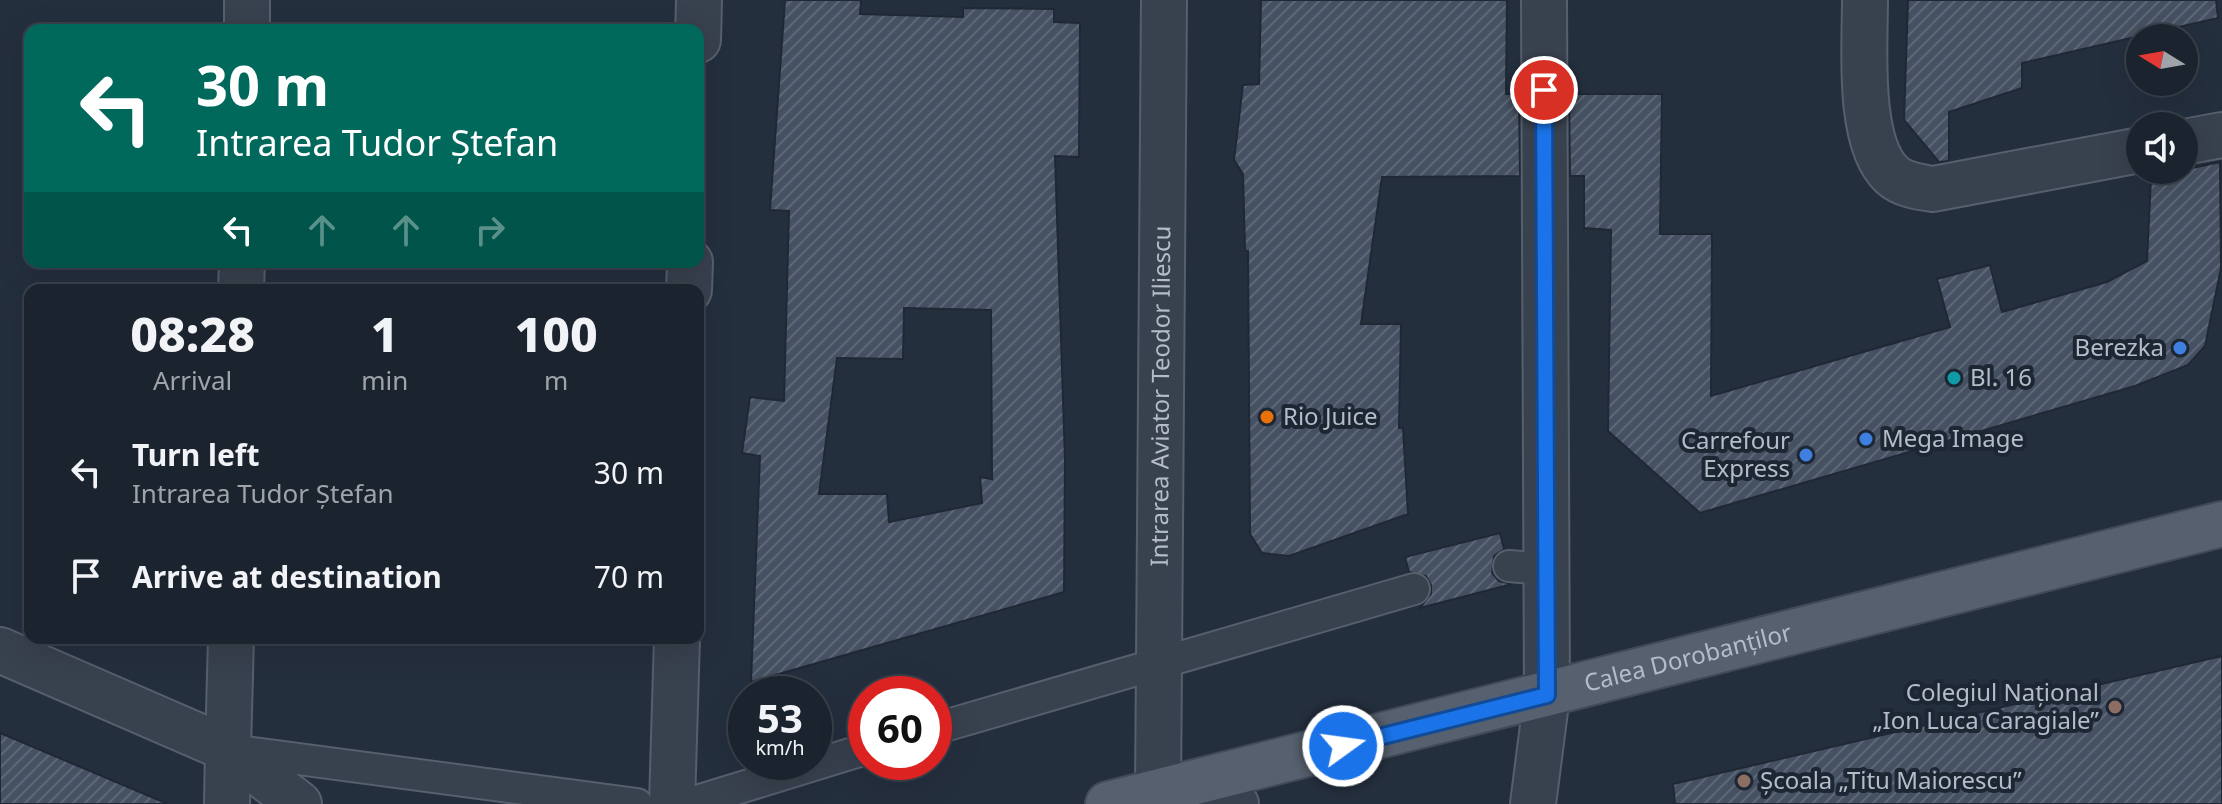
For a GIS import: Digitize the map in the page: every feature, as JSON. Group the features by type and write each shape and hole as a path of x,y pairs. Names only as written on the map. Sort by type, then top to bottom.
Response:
{"main road":[{"name":"Calea Dorobanților","path":"1108,804 2222,524"}],"street":[{"path":"247,0 247,24"},
{"path":"698,24 699,0"},
{"name":"Intrarea Aviator Teodor Iliescu","path":"1164,0 1159,661 1178,787"},
{"path":"1533,804 1547,695 1527,568 1544,0"},
{"path":"1865,0 1865,65 1872,140 1880,161 1894,177 1912,186 1933,189 2126,153"},
{"path":"2198,139 2222,135"},
{"path":"227,804 231,644"},
{"path":"672,804 677,644"},
{"path":"0,650 228,749 299,804"},
{"path":"228,749 249,804"},
{"path":"1178,787 1236,804"}],"lane":[{"path":"952,724 1414,589"},
{"path":"228,749 637,804"},
{"path":"687,804 848,755"}],"building":[{"path":"785,0 861,0 860,14 963,17 963,8 1054,9 1054,22 1080,23 1079,157 1055,156 1065,460 1064,592 772,676 751,676 760,456 742,453 750,397 784,401 789,211 770,210","holes":["904,308 991,310 992,479 980,477 982,503 889,522 887,494 819,494 837,358 903,359"]},
{"path":"1261,0 1507,0 1506,94 1519,94 1520,176 1382,177 1361,324 1401,324 1399,428 1403,428 1408,514 1289,556 1262,553 1250,534 1248,251 1245,251 1243,174 1234,160 1243,85 1259,84"},
{"path":"1908,0 2216,0 2218,18 2192,24 2126,24 2126,39 2022,63 2022,88 1949,112 1949,161 1939,162 1904,120"},
{"name":"Bl. 16","path":"1569,94 1662,94 1660,234 1712,234 1711,396 1950,327 1937,279 1990,265 2002,312 2107,282 2147,261 2151,184 2198,184 2198,167 2220,162 2221,268 2205,346 2188,365 2135,386 1700,513 1608,431 1611,230 1584,228 1584,176 1570,176"},
{"path":"1500,533 1504,549 1494,556 1492,573 1499,581 1512,584 1420,608 1431,594 1431,585 1426,576 1409,572 1405,557"},
{"name":"Colegiul Național „Ion Luca Caragiale”","path":"2222,656 2222,804 1675,804 1673,784"},
{"path":"0,733 168,804 0,804"}],"place":[{"name":"Berezka","path":"2180,348"},
{"name":"Bl. 16","path":"1954,378"},
{"name":"Rio Juice","path":"1267,417"},
{"name":"Mega Image","path":"1866,439"},
{"name":"Carrefour Express","path":"1806,455"},
{"name":"Colegiul Național „Ion Luca Caragiale”","path":"2115,707"},
{"name":"Școala „Titu Maiorescu”","path":"1744,781"}],"route":[{"path":"1343,746 1547,695 1544,90"}]}
